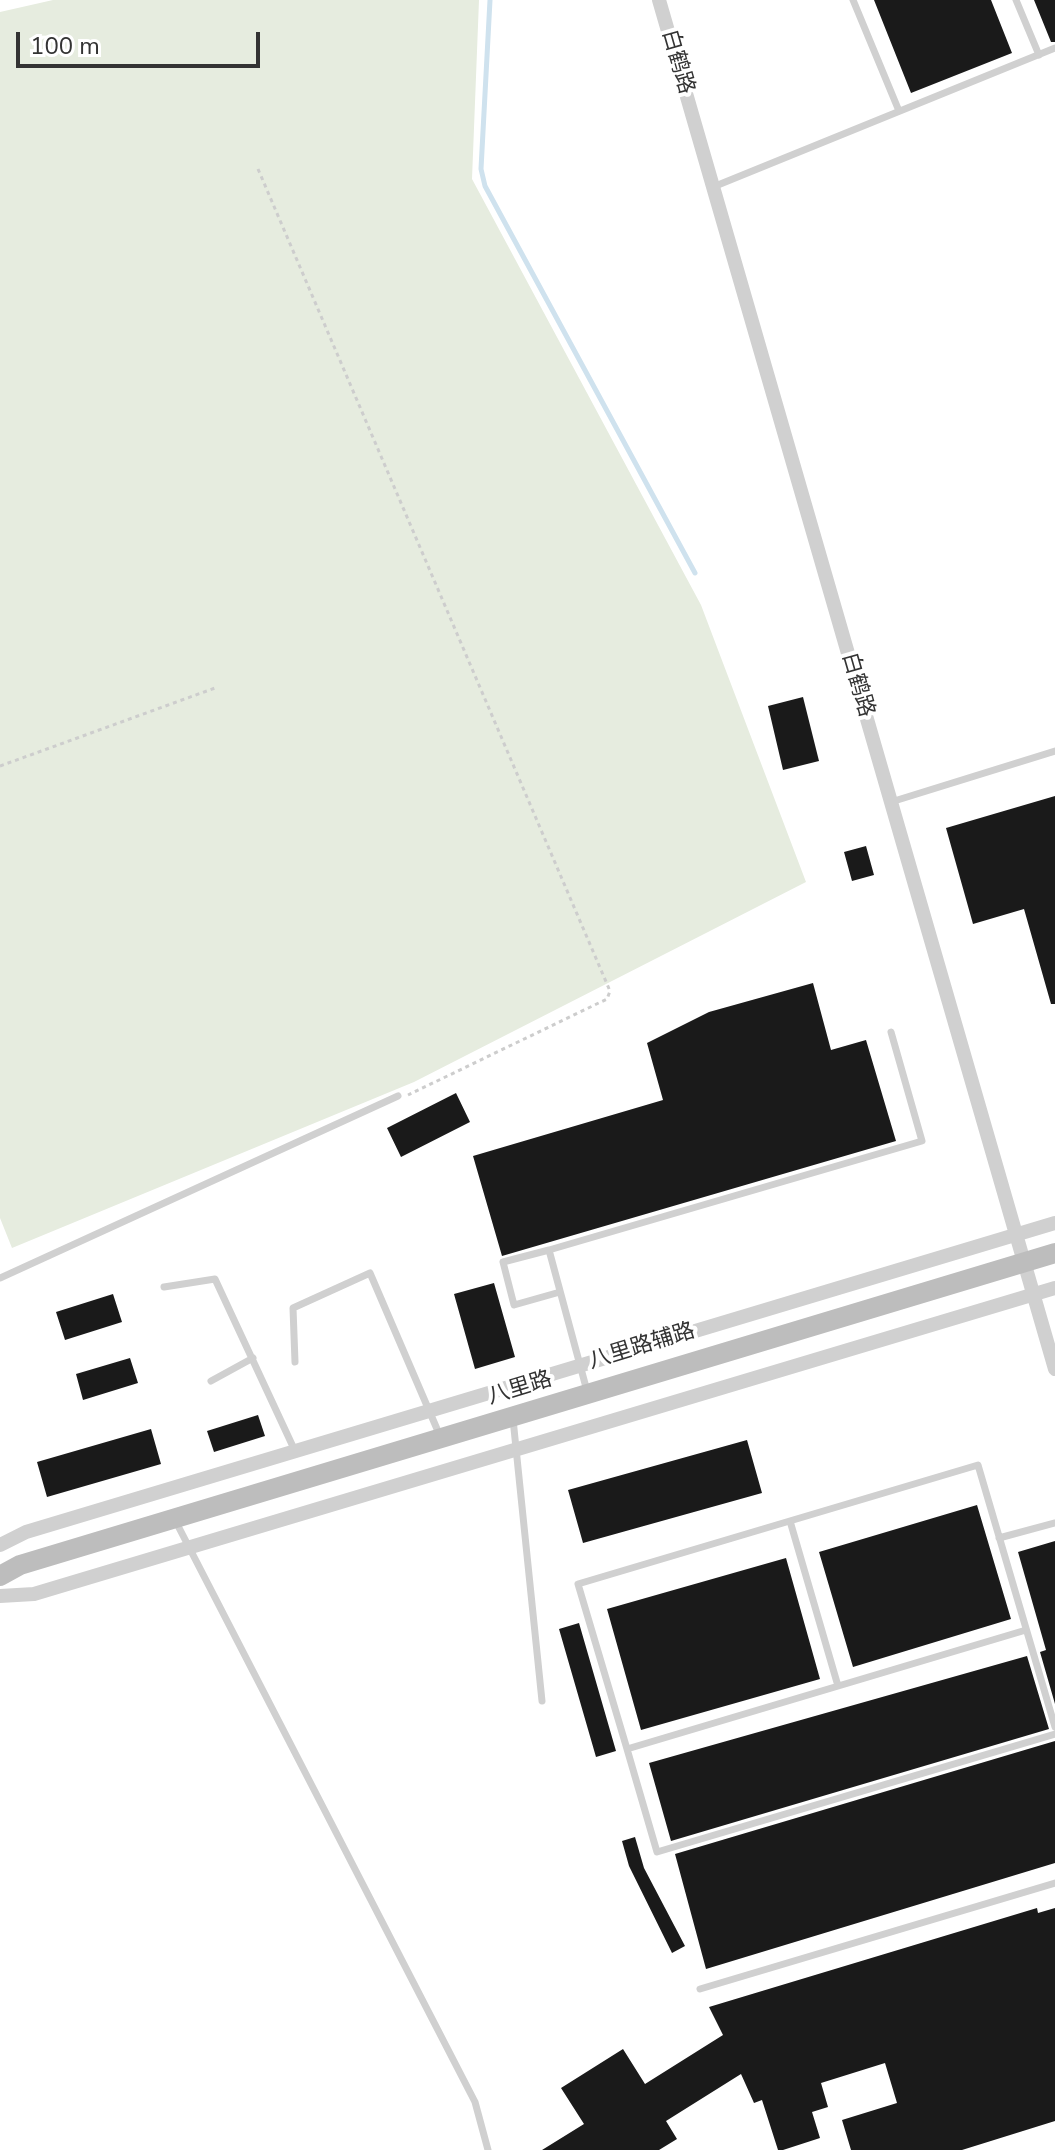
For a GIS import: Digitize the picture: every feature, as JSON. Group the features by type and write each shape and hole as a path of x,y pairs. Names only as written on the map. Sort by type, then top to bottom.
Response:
{"main road":[{"name":"八里路","path":"0,1576 20,1565 1055,1253"},
{"path":"0,1557 20,1565"}],"street":[{"name":"白鹤路","path":"659,0 1055,1369"},
{"name":"八里路辅路","path":"0,1545 26,1532 1055,1223"},
{"path":"0,1596 34,1594 1055,1288"}],"lane":[{"path":"853,0 899,111"},
{"path":"1016,0 1039,55"},
{"path":"713,187 1055,48"},
{"path":"891,802 1055,751"},
{"path":"560,1292 514,1305 503,1262 922,1141 891,1032"},
{"path":"0,1278 398,1096"},
{"path":"549,1250 587,1394"},
{"path":"295,1362 293,1308 370,1273 441,1438"},
{"path":"164,1287 215,1279 295,1451"},
{"path":"211,1381 253,1358"},
{"path":"513,1416 542,1701"},
{"path":"1055,1727 978,1465 578,1584 657,1852 1055,1734"},
{"path":"174,1518 475,2102 488,2150"},
{"path":"790,1521 838,1686"},
{"path":"999,1538 1055,1523"},
{"path":"627,1749 1026,1630"},
{"path":"700,1989 1055,1883"}],"path":[{"path":"258,169 610,991 607,999 412,1094 398,1096"},
{"path":"0,766 215,688"}],"shaded area":[{"path":"53,0 479,0 472,179 701,605 806,882 414,1082 12,1248 0,1218 0,12"}],"building":[{"path":"874,0 991,0 1012,53 911,93"},
{"path":"1034,0 1055,0 1055,42 1051,42"},
{"path":"803,697 819,761 783,770 768,706"},
{"path":"1055,796 1055,1004 1051,1004 1024,909 973,924 946,828"},
{"path":"866,846 874,875 852,881 844,852"},
{"path":"813,983 831,1050 866,1040 896,1141 502,1256 473,1156 663,1100 647,1043 709,1012"},
{"path":"456,1093 470,1122 401,1157 387,1128"},
{"path":"494,1283 515,1357 475,1369 454,1294"},
{"path":"113,1294 122,1322 65,1340 56,1312"},
{"path":"130,1358 138,1383 83,1400 76,1374"},
{"path":"258,1415 265,1436 214,1452 207,1431"},
{"path":"151,1429 161,1464 47,1497 37,1462"},
{"path":"747,1440 762,1493 583,1543 568,1490"},
{"path":"977,1505 1011,1619 853,1667 819,1552"},
{"path":"1055,1541 1055,1704 1040,1652 1046,1650 1018,1552"},
{"path":"786,1558 820,1679 641,1730 607,1609"},
{"path":"579,1623 616,1751 596,1757 559,1629"},
{"path":"1027,1656 1049,1729 671,1841 649,1763"},
{"path":"1055,1741 1055,1863 706,1969 675,1854"},
{"path":"635,1837 644,1868 685,1946 672,1953 629,1866 622,1841"},
{"path":"1037,1908 1038,1913 1055,1908 1055,2121 962,2150 851,2150 842,2120 897,2103 885,2063 821,2083 828,2107 812,2112 820,2138 783,2150 778,2150 762,2100 754,2103 741,2074 666,2121 677,2139 659,2150 542,2150 584,2124 561,2088 623,2049 645,2084 723,2035 709,2007"}],"waterway":[{"path":"490,0 481,169 485,186 695,573"}]}
